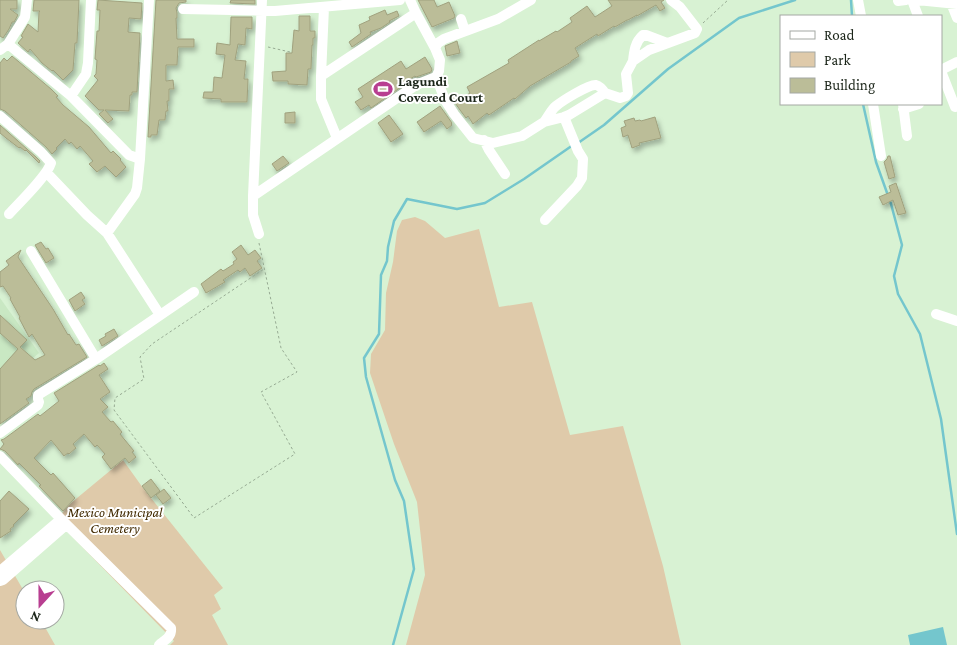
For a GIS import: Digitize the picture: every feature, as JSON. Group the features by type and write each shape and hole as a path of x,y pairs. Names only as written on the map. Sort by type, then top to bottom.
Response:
{"street":[{"path":"27,0 25,17 4,47 71,96 130,155 140,159"},
{"path":"71,96 86,74 91,0"},
{"path":"107,233 135,194 137,188 149,0"},
{"path":"184,9 262,5 324,7 400,0"},
{"path":"253,196 416,85 436,77 439,71 440,60 410,0"},
{"path":"435,48 444,39 498,19 531,0"},
{"path":"633,61 649,50 695,33 698,29 680,7 671,0"},
{"path":"858,0 861,15"},
{"path":"912,0 918,15"},
{"path":"918,0 954,4 957,18"},
{"path":"259,234 253,215 253,196 262,5"},
{"path":"324,7 321,99 337,138"},
{"path":"321,76 416,14"},
{"path":"461,19 465,31"},
{"path":"544,122 555,107 591,86 597,85 605,94 620,98 626,96 628,92 626,74 633,61 639,39 646,35 667,43"},
{"path":"942,69 957,60 957,52"},
{"path":"942,76 945,94 955,107"},
{"path":"436,77 445,100 473,138 493,143 522,136 544,122 569,115 605,94"},
{"path":"873,105 881,156"},
{"path":"903,107 907,136"},
{"path":"0,116 52,163 9,214"},
{"path":"545,220 577,186 582,178 583,160 564,117"},
{"path":"484,140 505,174"},
{"path":"46,172 107,233 160,315"},
{"path":"30,251 96,359"},
{"path":"0,433 38,405 38,395 96,359 194,292"},
{"path":"936,314 957,320"},
{"path":"0,456 171,628 168,638 159,645"},
{"path":"0,581 18,561 64,522"},
{"path":"0,571 18,561"}],"path":[{"path":"698,29 701,24 728,0"},
{"path":"260,46 290,52"},
{"path":"259,234 264,269 281,348 297,372 261,392 295,454 194,518 114,410 115,398 144,379 140,357 152,344 264,269"}],"shaded area":[{"path":"0,298 39,353 0,385"}],"green space":[{"path":"415,217 425,221 445,238 479,229 499,307 532,302 570,435 623,426 663,566 681,645 406,645 425,575 417,502 394,444 370,373 371,354 385,330 386,293 397,231 402,220"},
{"name":"Mexico Municipal Cemetery","path":"123,460 223,588 214,595 221,609 212,615 228,645 170,645 174,641 56,520 71,503"},
{"path":"0,550 17,580 15,580 15,630 47,630 55,645 0,645"}],"water":[{"path":"943,627 947,645 910,645 908,635"}],"building":[{"path":"0,0 17,0 17,9 10,9 18,15 3,38 0,36"},
{"path":"34,0 79,0 77,43 75,43 73,70 63,80 42,63 30,49 28,52 18,43 23,37 21,36 28,24 38,32 40,11 33,11"},
{"path":"98,0 142,3 141,19 129,18 128,32 140,33 137,92 132,92 132,95 130,95 129,111 105,110 113,119 108,123 99,114 104,110 99,110 85,96 98,80 94,76 96,74 97,60 95,59 97,31 99,31 100,10 97,10"},
{"path":"156,0 186,0 186,2 179,3 176,8 177,39 194,39 194,47 178,47 177,65 166,65 166,81 173,80 174,89 169,89 168,111 166,111 165,120 159,120 157,135 148,137"},
{"path":"231,0 255,0 255,4 230,3"},
{"path":"418,0 434,0 437,7 449,2 455,16 432,27"},
{"path":"608,0 664,0 661,2 665,8 660,11 656,5 598,36 597,34 575,48 579,56 530,86 515,99 489,115 487,113 473,124 468,116 466,118 451,97 452,94 458,101 470,93 467,87 509,63 508,60 539,40 557,32 572,22 570,18 587,6 595,17 612,6"},
{"path":"385,10 387,15 397,11 399,16 381,28 370,32 371,34 352,47 349,42 361,33 359,25 370,20 369,17"},
{"path":"299,16 310,16 310,31 315,31 312,45 311,69 308,69 307,85 288,84 288,81 273,81 272,72 286,71 286,53 292,53 294,30 299,31"},
{"path":"231,17 252,17 252,29 246,28 245,45 238,44 235,60 246,61 244,79 248,79 247,102 221,102 221,99 203,98 204,92 213,92 214,77 222,78 225,55 216,54 217,43 230,45"},
{"path":"457,41 460,53 447,56 445,46"},
{"path":"12,56 51,89 63,105 89,127 111,153 113,151 121,159 126,167 116,177 105,166 97,172 89,164 93,161 80,146 77,149 71,142 69,144 65,139 52,154 5,111 0,109 0,63 4,58 7,61"},
{"name":"Lagundi Covered Court","path":"425,57 432,69 431,72 415,76 403,83 404,85 371,108 369,105 361,110 355,102 363,97 358,89 401,61 406,69"},
{"path":"440,106 452,125 447,129 441,121 424,132 417,122"},
{"path":"295,112 295,123 285,123 285,113"},
{"path":"389,115 403,134 391,142 378,123"},
{"path":"655,117 661,138 639,143 640,145 632,148 628,135 623,137 621,128 626,126 624,121 634,118 635,121 641,121"},
{"path":"0,125 36,157 40,161 39,163 26,150 19,148 0,133"},
{"path":"283,156 289,163 277,171 272,164"},
{"path":"890,156 895,177 889,179 884,162"},
{"path":"896,183 906,213 898,215 893,200 883,205 879,197 891,192 889,186"},
{"path":"41,242 46,249 48,248 54,258 46,263 35,245"},
{"path":"241,245 248,255 255,250 261,258 257,261 262,268 250,276 245,268 240,272 238,270 223,280 225,282 206,293 201,284 221,269 223,271 234,264 233,262 237,259 232,252"},
{"path":"21,250 18,257 68,335 76,345 79,344 87,357 34,389 31,396 26,399 29,403 0,424 0,369 18,349 0,333 0,315 27,340 20,347 35,360 45,355 32,334 29,337 11,298 3,286 0,287 0,272 9,265 6,261"},
{"path":"81,292 85,298 82,300 85,304 75,311 69,300"},
{"path":"114,329 118,336 102,346 99,340"},
{"path":"104,363 108,369 99,375 110,392 100,399 108,407 102,412 122,432 120,434 134,451 132,452 136,457 129,463 125,458 111,469 102,457 105,454 97,445 95,447 84,434 73,444 76,448 64,456 51,440 34,458 51,475 53,473 75,498 63,511 19,463 18,465 5,451 0,449 4,444 1,440 38,414 40,416 59,401 54,393"},
{"path":"151,479 160,491 151,498 142,486"},
{"path":"164,489 171,498 163,504 156,495"},
{"path":"9,491 29,509 13,525 10,529 11,531 0,538 0,501"}],"waterway":[{"path":"578,143 604,125 668,69 739,18 795,0"},
{"path":"851,0 852,15"},
{"path":"863,105 876,162 891,204 902,245 894,276 898,294 920,334 941,419 957,534"},
{"path":"393,645 414,569 404,501 395,480 366,377 364,358 379,334 381,275 387,261 394,221 407,199 457,209 485,203 573,145"}],"place":[{"name":"Lagundi Covered Court","path":"383,89"}]}
